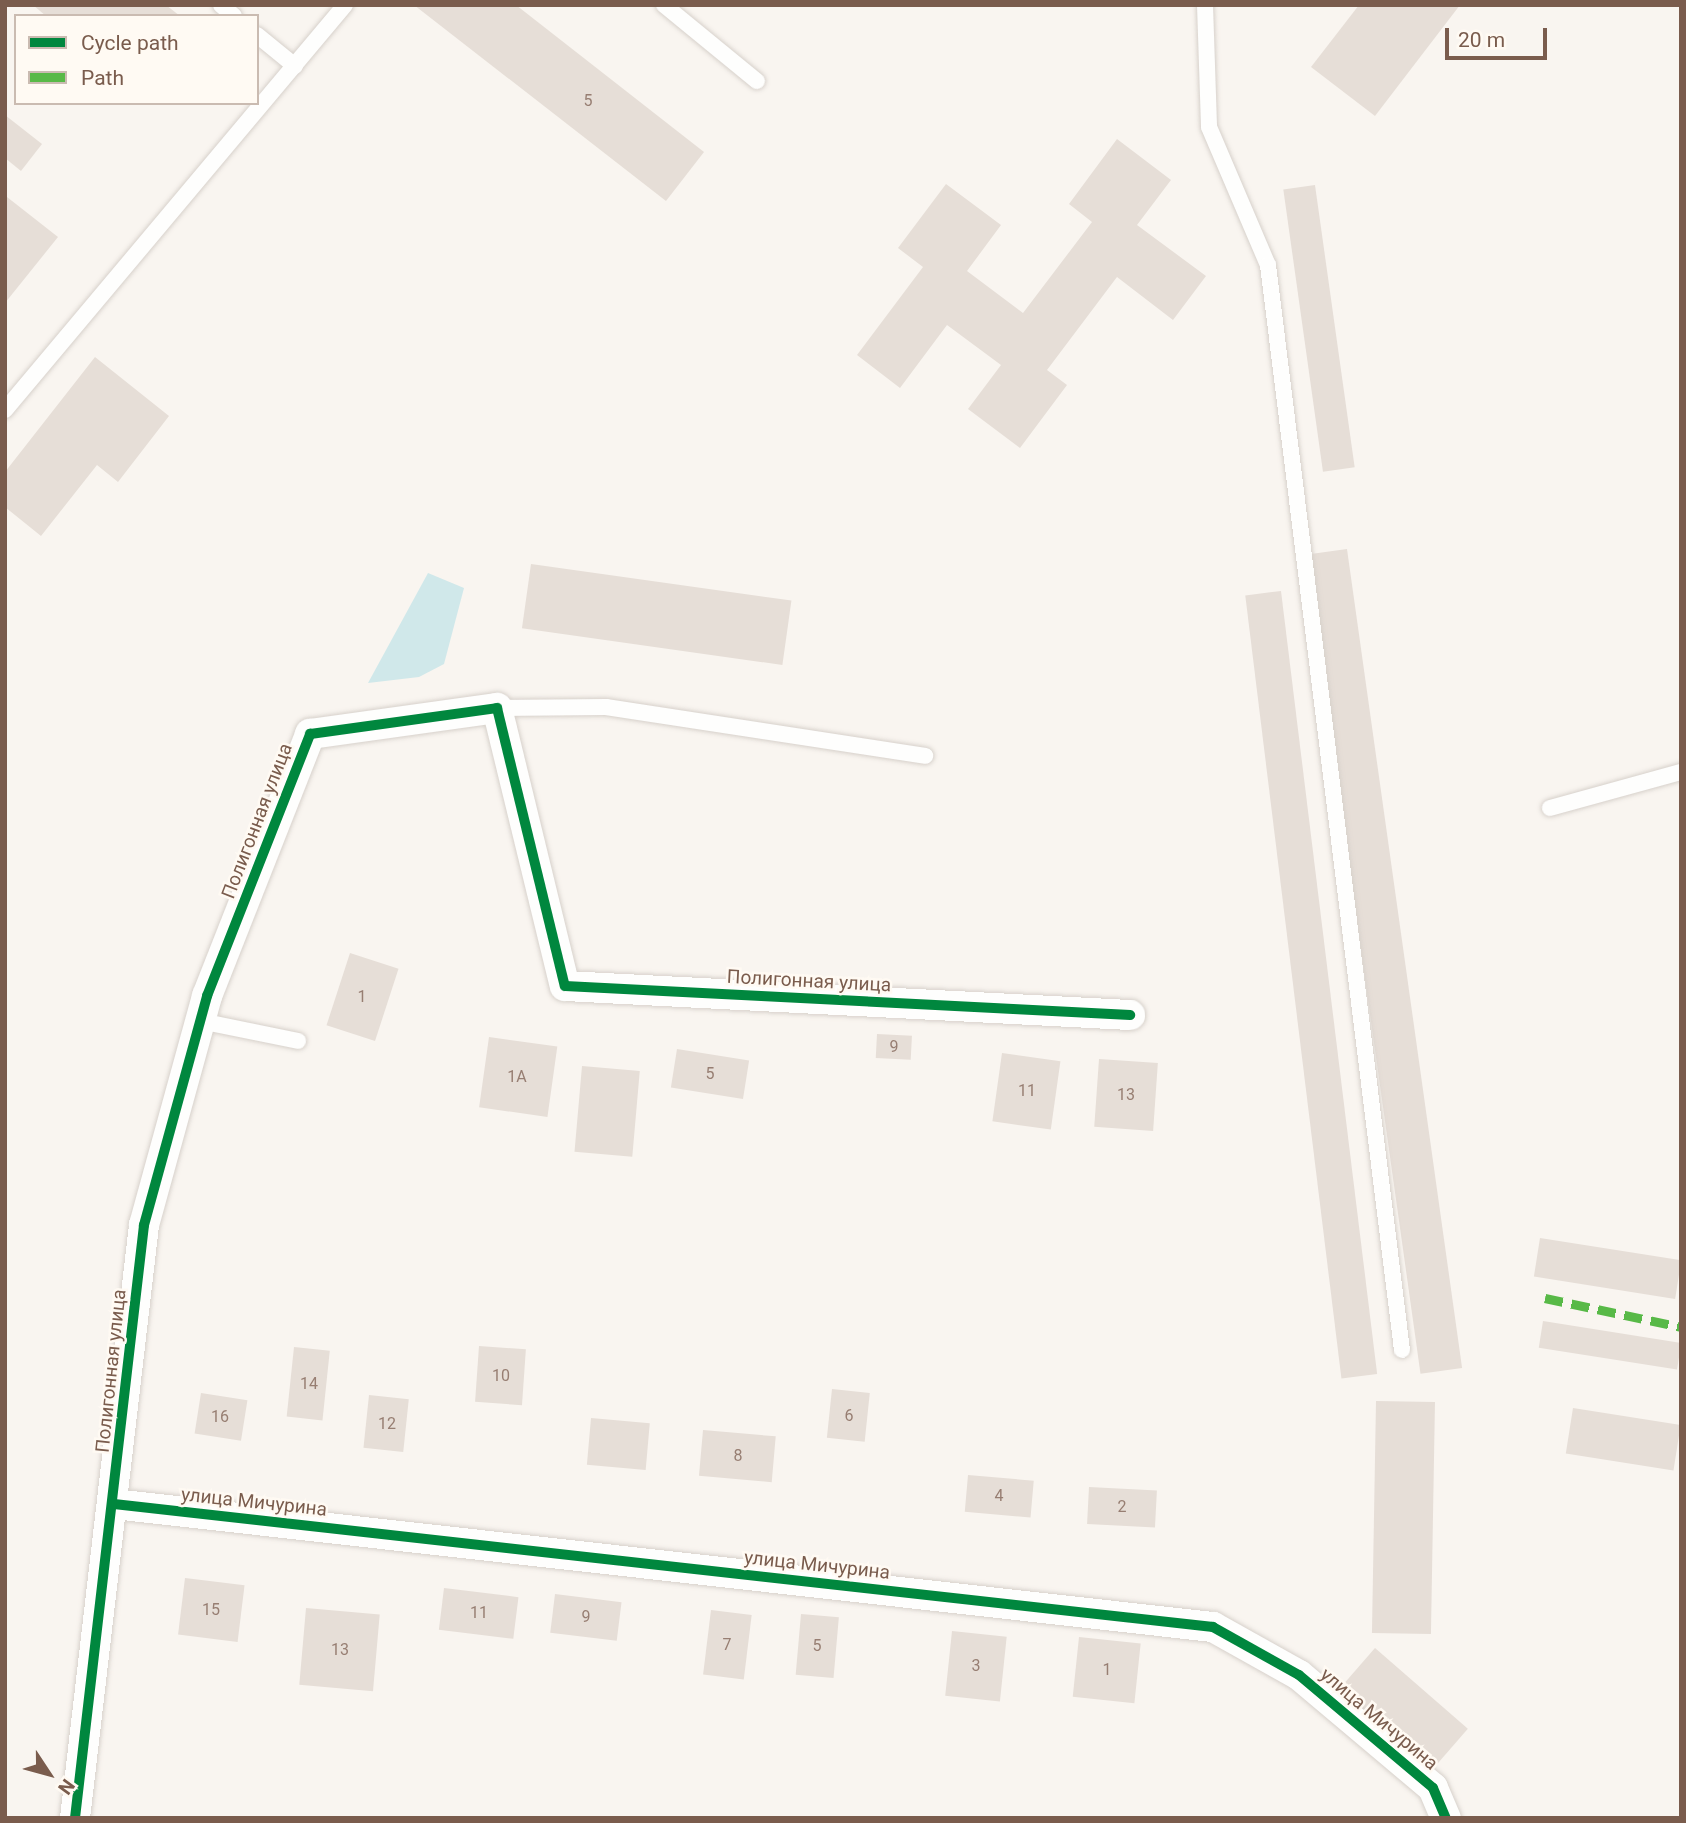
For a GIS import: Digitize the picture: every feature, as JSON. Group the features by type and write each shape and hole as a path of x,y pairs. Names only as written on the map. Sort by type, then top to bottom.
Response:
{"street":[{"name":"Полигонная улица","path":"75,1818 114,1504 144,1225 200,1021 310,734 497,708 565,986 1130,1016"},
{"name":"улица Мичурина","path":"114,1504 1213,1628 1299,1675 1433,1788 1446,1818"}],"lane":[{"path":"664,5 757,81"},
{"path":"1205,5 1209,127 1268,265 1402,1350"},
{"path":"5,411 295,65 338,8"},
{"path":"259,37 295,65"},
{"path":"497,708 606,707 925,756"},
{"path":"1550,808 1681,772"},
{"path":"200,1021 298,1041"}],"water":[{"path":"428,573 464,588 444,664 419,677 368,683"}],"building":[{"path":"33,5 166,5 177,14 44,14"},
{"path":"414,5 516,5 704,152 666,201"},
{"path":"1359,5 1460,5 1375,116 1311,67"},
{"path":"5,115 42,144 21,171 5,158"},
{"path":"1117,139 1171,180 1137,225 1206,276 1173,320 1117,277 1047,370 1067,385 1020,448 968,409 1001,365 947,325 900,388 857,355 923,267 898,248 946,184 1001,225 967,271 1023,313 1092,222 1069,204"},
{"path":"1315,185 1355,467 1323,472 1283,189"},
{"path":"7,197 58,237 5,303 5,199"},
{"path":"95,357 169,416 118,482 97,465 41,536 5,507 5,472"},
{"path":"1347,549 1462,1368 1421,1374 1305,555"},
{"path":"531,564 791,601 782,665 522,628"},
{"path":"1281,591 1377,1374 1341,1379 1245,595"},
{"path":"350,953 399,969 375,1041 327,1025"},
{"path":"877,1034 912,1036 911,1060 876,1058"},
{"path":"489,1037 557,1047 547,1117 479,1107"},
{"path":"677,1049 749,1060 743,1099 671,1088"},
{"path":"1002,1053 1060,1061 1051,1130 992,1121"},
{"path":"1099,1059 1158,1063 1153,1131 1094,1127"},
{"path":"582,1066 640,1071 632,1157 575,1152"},
{"path":"1540,1238 1681,1260 1675,1299 1534,1277"},
{"path":"1543,1321 1681,1343 1677,1370 1539,1348"},
{"path":"479,1346 526,1349 522,1405 475,1402"},
{"path":"294,1347 330,1351 322,1420 287,1417"},
{"path":"832,1389 870,1393 865,1442 827,1438"},
{"path":"201,1393 247,1400 241,1441 195,1433"},
{"path":"369,1395 409,1399 403,1452 363,1448"},
{"path":"1376,1401 1435,1402 1431,1634 1372,1633"},
{"path":"1573,1408 1681,1425 1673,1470 1566,1453"},
{"path":"591,1418 650,1423 646,1470 587,1465"},
{"path":"703,1430 776,1436 772,1482 699,1476"},
{"path":"968,1475 1034,1481 1031,1518 965,1512"},
{"path":"1089,1487 1157,1491 1155,1528 1087,1524"},
{"path":"185,1578 245,1585 238,1642 178,1635"},
{"path":"444,1588 518,1597 513,1639 439,1630"},
{"path":"555,1594 622,1602 617,1641 550,1633"},
{"path":"306,1608 380,1614 373,1691 299,1685"},
{"path":"711,1610 752,1615 744,1680 703,1675"},
{"path":"801,1614 839,1617 834,1678 796,1675"},
{"path":"952,1631 1007,1637 1000,1701 945,1696"},
{"path":"1079,1637 1141,1643 1134,1703 1073,1697"},
{"path":"1375,1648 1468,1729 1432,1769 1340,1689"}],"marked path":[{"path":"1545,1298 1681,1327"}],"cycle path":[{"path":"75,1818 144,1225 207,996 310,734 497,708 565,986 1130,1015"},
{"path":"114,1504 1213,1627 1299,1675 1433,1788 1446,1818"}]}
